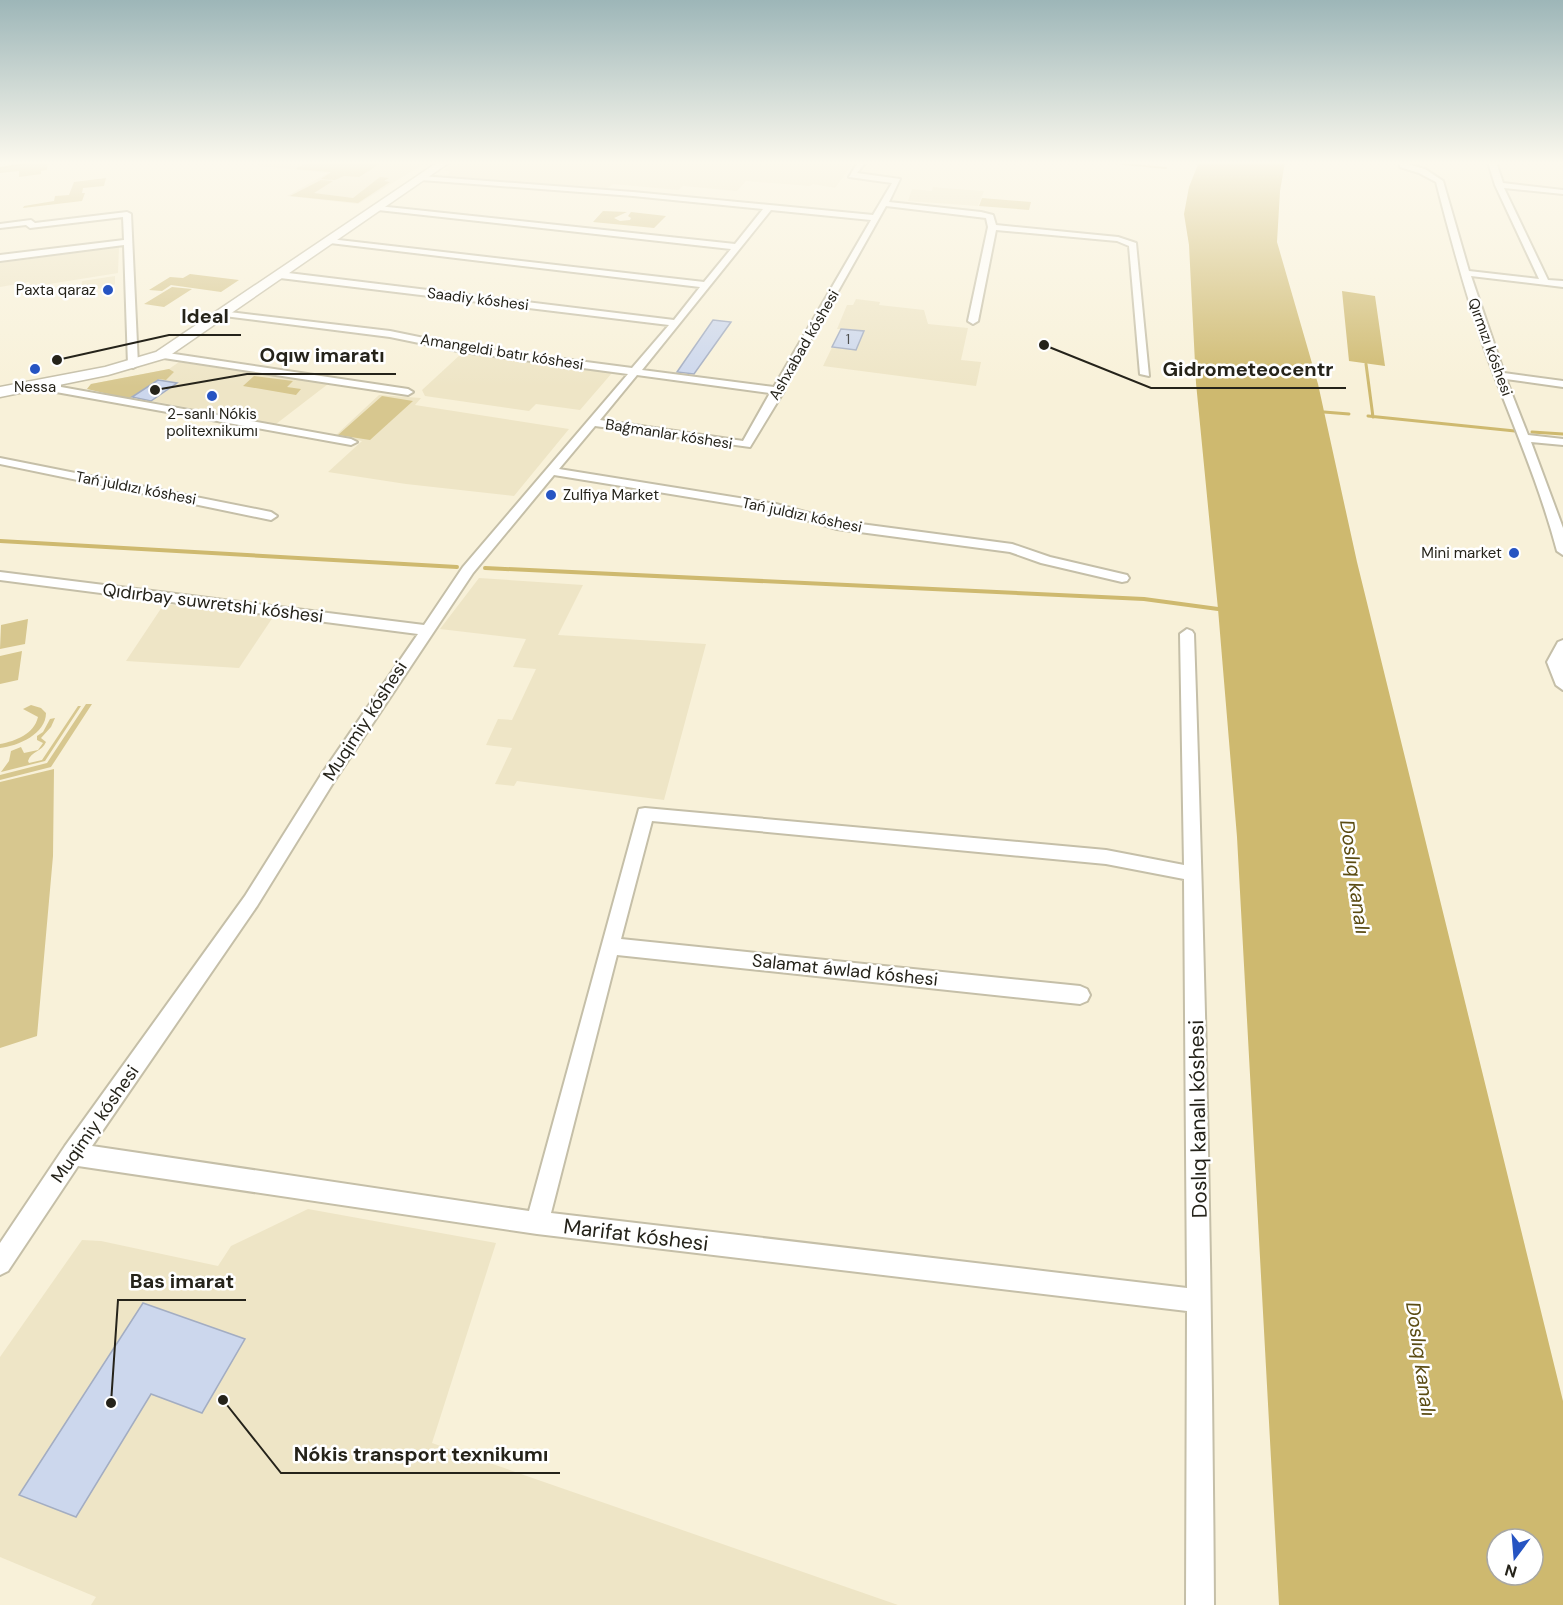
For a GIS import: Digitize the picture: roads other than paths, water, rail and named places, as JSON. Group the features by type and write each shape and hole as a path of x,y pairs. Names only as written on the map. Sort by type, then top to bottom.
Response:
{"main road":[{"path":"0,392 133,365 161,355 336,237"}],"street":[{"path":"128,237 133,365"},
{"path":"643,237 736,247"},
{"name":"Muqimiy kóshesi","path":"0,1263 251,901 327,779 468,570 676,323 744,237"},
{"name":"Ashxabad kóshesi","path":"746,445 779,391 865,237"},
{"path":"973,321 990,237"},
{"path":"1096,237 1118,239 1133,245 1145,374"},
{"name":"Qırmızı kóshesi","path":"1454,237 1464,273 1499,375 1559,516 1563,551"},
{"path":"1524,237 1545,282"},
{"path":"330,241 705,285"},
{"path":"0,258 128,242"},
{"path":"1464,273 1563,284"},
{"name":"Saadiy kóshesi","path":"280,275 676,323"},
{"name":"Amangeldi batır kóshesi","path":"224,313 390,334 463,349 779,391"},
{"path":"161,355 408,392"},
{"path":"1499,375 1563,384"},
{"path":"56,381 56,389 75,393 351,442"},
{"name":"Baǵmanlar kóshesi","path":"592,422 746,445"},
{"path":"1525,438 1563,442"},
{"name":"Tań juldızı kóshesi","path":"0,461 271,516"},
{"name":"Tań juldızı kóshesi","path":"550,471 776,508 837,525 1012,548 1046,560 1122,578"},
{"name":"Qıdırbay suwretshi kóshesi","path":"0,576 426,630"},
{"name":"Doslıq kanalı kóshesi","path":"1187,634 1194,874 1201,1301 1200,1605"},
{"path":"1563,645 1554,663 1563,685"},
{"path":"537,1223 645,814 1106,857 1194,874"},
{"name":"Salamat áwlad kóshesi","path":"610,946 1080,995"},
{"name":"Marifat kóshesi","path":"73,1155 537,1223 1201,1301"}],"water":[{"name":"Doslıq kanalı","path":"1188,237 1277,237 1318,384 1357,562 1563,1401 1563,1605 1279,1605 1237,837 1196,383"},
{"path":"1342,291 1375,296 1385,366 1349,361"}],"waterway":[{"path":"1366,364 1373,417"},
{"path":"1324,412 1349,414"},
{"path":"1368,416 1373,417"},
{"path":"1373,417 1515,431"},
{"path":"1532,432 1563,434"},
{"path":"0,541 457,567"},
{"path":"485,568 1144,599 1218,609"}],"place":[{"name":"Paxta qaraz","path":"108,290"},
{"name":"Gidrometeocentr","path":"1044,345"},
{"name":"Ideal","path":"57,360"},
{"name":"Nessa","path":"35,369"},
{"name":"Oqıw imaratı","path":"155,390"},
{"name":"2-sanlı Nókis politexnikumı","path":"212,396"},
{"name":"Zulfiya Market","path":"551,495"},
{"name":"Mini market","path":"1514,553"},
{"name":"Nókis transport texnikumı","path":"223,1400"},
{"name":"Bas imarat","path":"111,1403"}]}
